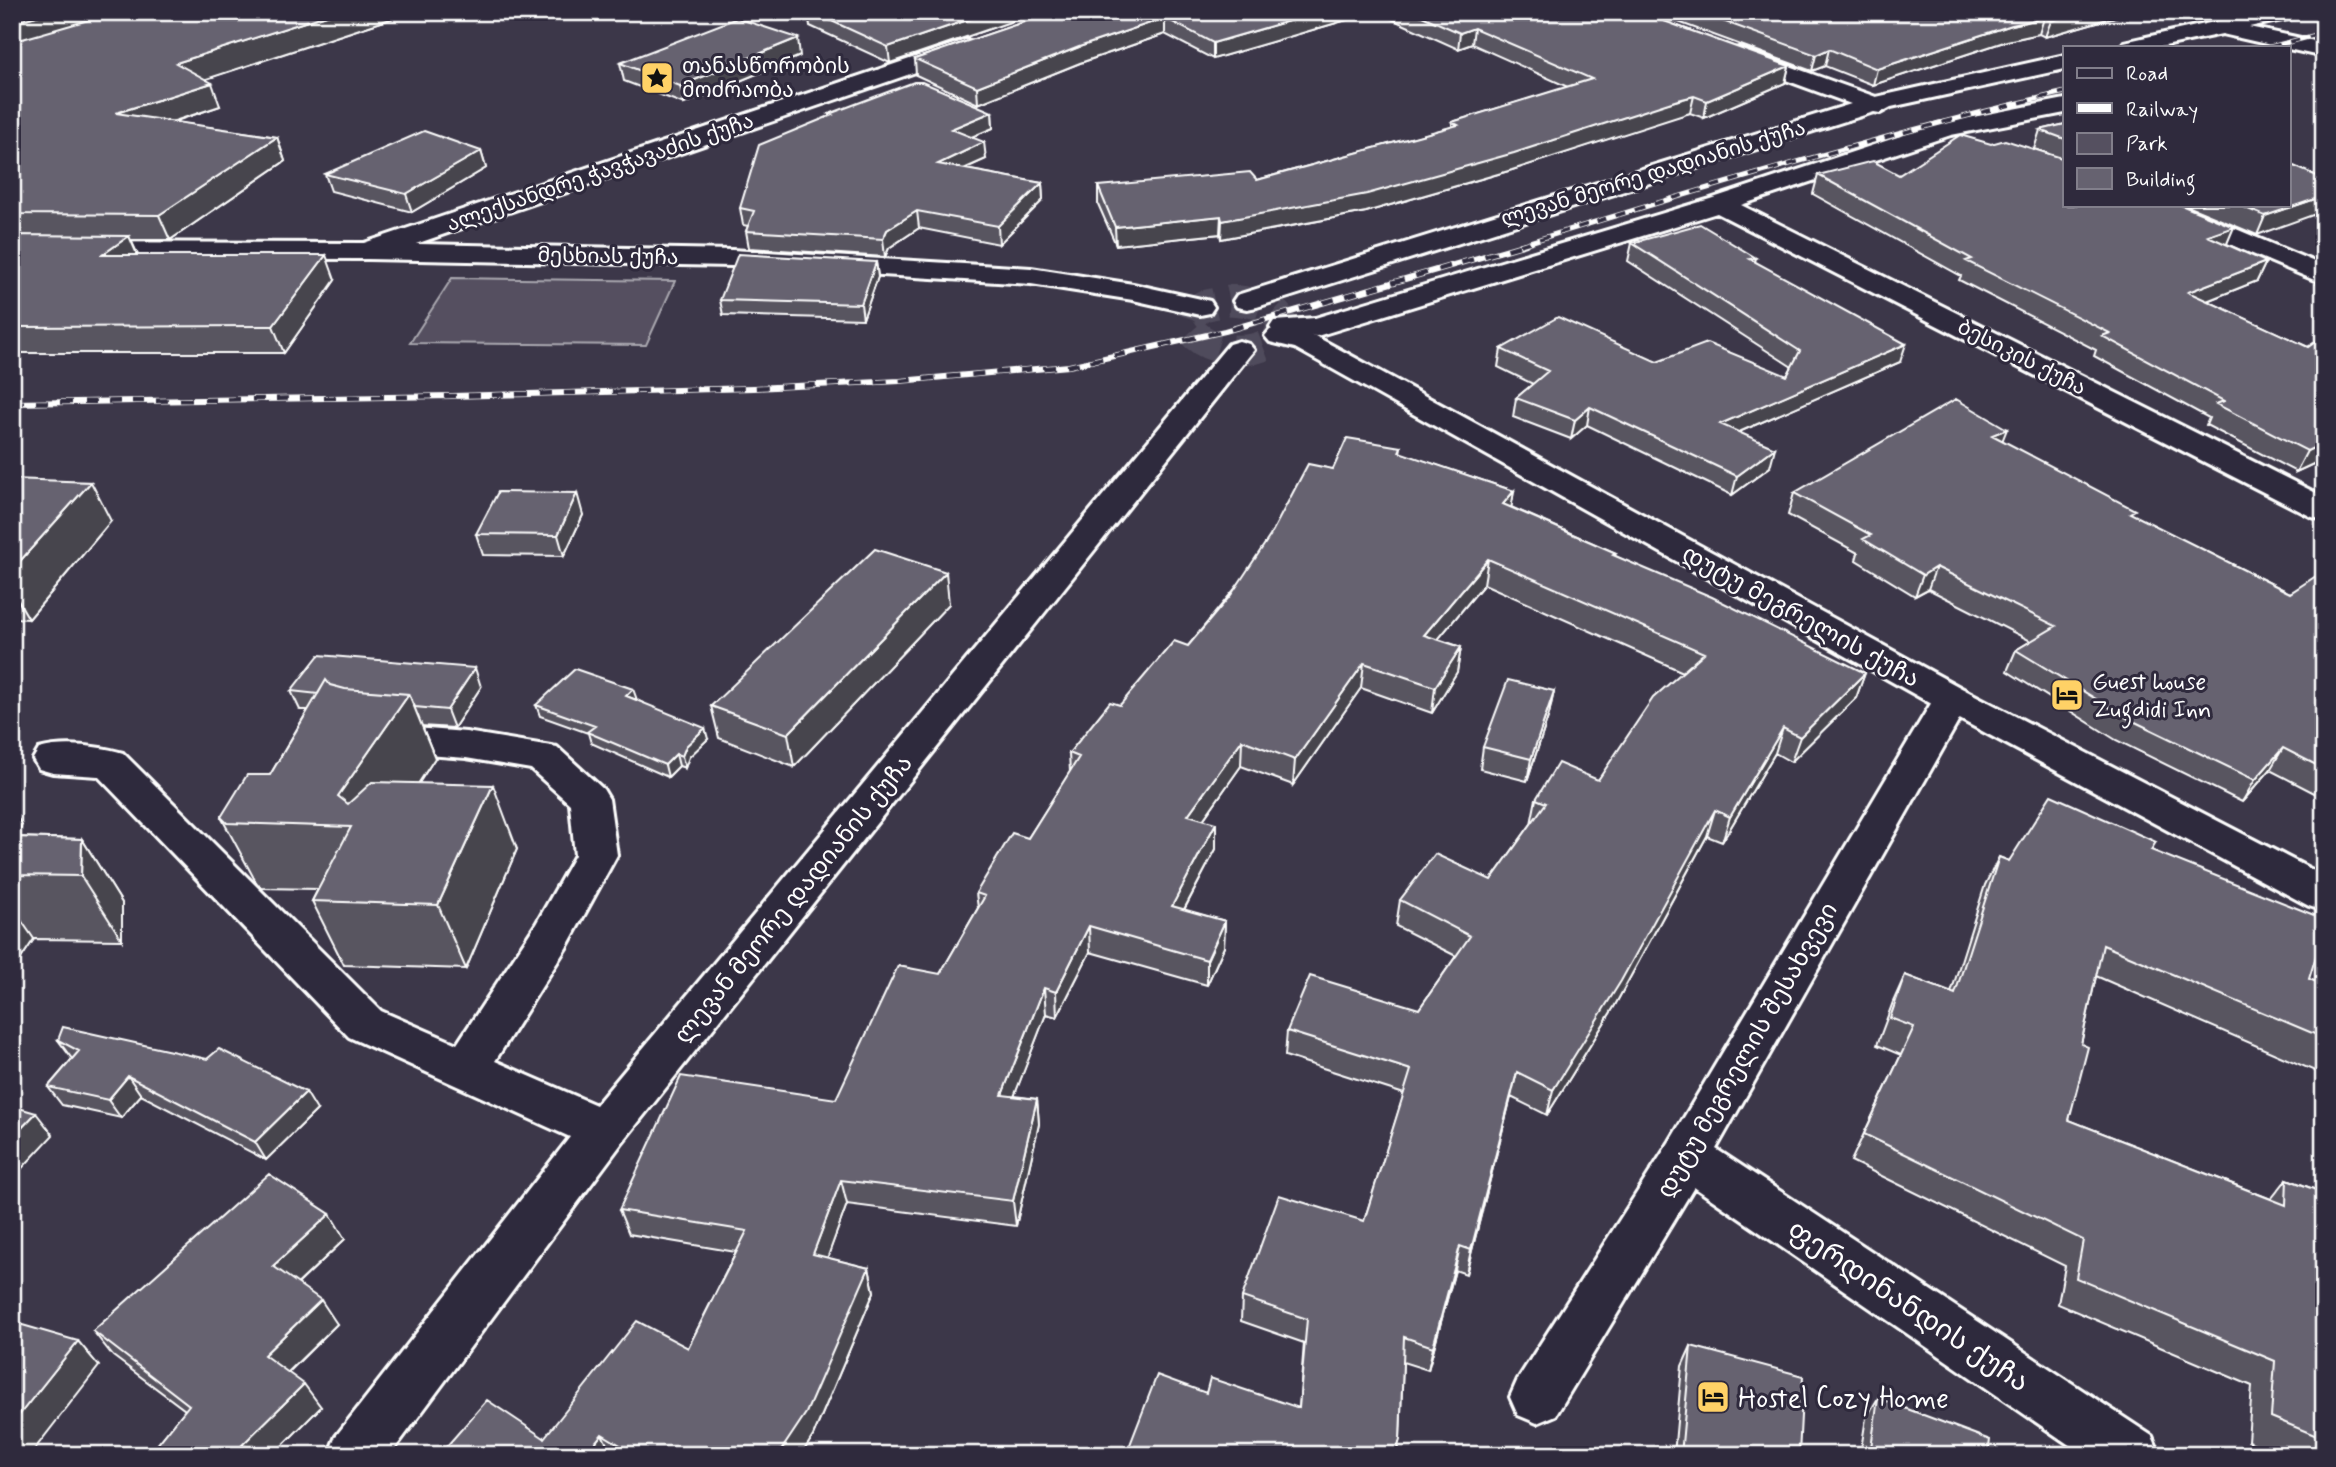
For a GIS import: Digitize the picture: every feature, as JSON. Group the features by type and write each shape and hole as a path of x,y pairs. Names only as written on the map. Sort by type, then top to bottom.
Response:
{"street":[{"path":"2176,12 2220,28 2324,52"},
{"path":"2137,46 2289,12"},
{"name":"ალექსანდრე ჭავჭავაძის ქუჩა","path":"368,251 990,39"},
{"path":"1723,49 1986,143"},
{"path":"2290,61 2324,52"},
{"name":"ლევან მეორე დადიანის ქუჩა","path":"1247,301 1874,104 2063,62"},
{"name":"ლევან მეორე დადიანის ქუჩა","path":"1282,332 1317,327 1719,204 1946,129 2063,106"},
{"name":"ბესიკის ქუჩა","path":"1719,204 2324,510"},
{"path":"2159,206 2324,276"},
{"name":"მესხიას ქუჩა","path":"12,250 368,251 732,258 1031,276 1133,292 1200,307"},
{"name":"დუტუ მეგრელის ქუჩა","path":"1282,332 1306,342 1952,699 2324,895"},
{"name":"ლევან მეორე დადიანის ქუჩა","path":"356,1455 604,1130 1239,350"},
{"name":"დუტუ მეგრელის შესახვევი","path":"1537,1397 1686,1156 1952,699"},
{"path":"373,737 466,745 544,757 589,799 596,855 551,936 466,1068"},
{"path":"52,759 109,763 365,1024 604,1130"},
{"name":"ფერდინანდის ქუჩა","path":"1686,1156 2132,1455"}],"green space":[{"path":"452,278 675,281 646,345 410,343"}],"building":[{"path":"12,12 50,12 12,23"},
{"path":"116,12 336,12 176,63 212,83 116,113 277,137 159,215 12,214 12,175 17,163 12,163 12,42"},
{"path":"812,12 991,12 888,47"},
{"path":"1053,12 1320,12 1213,43 1165,18 1079,47 977,87 915,59"},
{"path":"1413,12 1639,12 1789,66 1707,101 1694,96 1678,100 1514,153 1367,194 1222,221 1221,216 1115,227 1098,186 1250,172 1257,180 1458,125 1452,122 1592,79 1474,28 1460,33"},
{"path":"1698,12 2082,12 2051,21 2044,18 2012,25 1877,69 1829,49 1816,55"},
{"path":"737,18 798,38 680,86 620,63"},
{"path":"914,82 922,82 992,112 951,129 984,142 938,164 1042,183 998,226 917,211 887,230 883,239 746,231 754,211 740,208 759,145 832,115 829,114"},
{"path":"2063,124 2063,138 2040,130"},
{"path":"424,131 481,151 406,194 325,174"},
{"path":"1960,135 1991,144 2005,140 2063,158 2063,206 2183,206 2234,227 2208,236 2266,262 2188,292 2308,347 2324,336 2324,408 2320,411 2324,413 2324,443 2307,451 2216,404 2224,401 2102,336 2110,333 1966,261 1972,259 1818,175 1873,161 1899,175"},
{"path":"2290,164 2324,179 2324,196 2265,216 2240,206 2290,206"},
{"path":"1700,224 1756,258 1750,259 1906,344 1720,424 1775,448 1737,476 1590,407 1575,420 1516,398 1548,371 1501,349 1558,317 1657,362 1707,343 1787,376 1800,351 1632,243"},
{"path":"12,235 129,236 102,255 326,255 273,326 12,327"},
{"path":"738,254 876,262 861,304 720,300"},
{"path":"1956,399 2007,429 1992,435 2135,510 2130,513 2290,593 2319,574 2324,576 2324,769 2283,748 2255,780 2127,718 2016,650 2056,626 1936,567 1923,575 1863,539 1871,535 1794,493"},
{"path":"1347,438 1401,447 1399,452 1514,491 1503,504 1712,597 1865,673 1800,737 1783,728 1730,817 1715,810 1621,981 1553,1090 1517,1072 1471,1250 1460,1246 1433,1347 1404,1337 1400,1439 1395,1455 1126,1455 1157,1375 1206,1393 1210,1378 1299,1408 1307,1319 1242,1297 1279,1195 1364,1221 1411,1070 1287,1031 1310,976 1419,1009 1470,936 1400,900 1435,854 1491,880 1546,803 1536,799 1558,763 1598,780 1653,698 1704,653 1488,559 1424,635 1461,647 1435,687 1364,663 1295,760 1242,740 1188,815 1216,823 1172,906 1225,921 1207,960 1089,926 1056,992 1044,988 1002,1095 1037,1099 1013,1201 841,1180 813,1254 869,1268 806,1413 778,1455 637,1455 602,1434 585,1455 439,1455 487,1400 544,1438 637,1321 688,1348 747,1231 619,1210 681,1076 836,1099 898,966 940,974 985,896 976,893 1012,833 1028,838 1079,757 1069,753 1110,702 1120,705 1174,641 1188,646 1231,595 1270,536 1308,464 1333,469"},
{"path":"12,479 91,482 12,570"},
{"path":"498,492 577,493 558,535 476,534"},
{"path":"875,549 946,572 788,734 711,706"},
{"path":"319,655 475,668 447,710 415,707 409,694 345,689 330,685 326,680 318,694 291,691"},
{"path":"575,669 633,689 626,696 705,728 686,746 682,756 676,754 665,765 587,732 595,726 536,705"},
{"path":"326,680 330,685 345,689 409,694 338,796 348,804 372,782 493,785 438,905 312,901 351,827 227,823 221,817 247,775 270,775"},
{"path":"1508,680 1554,691 1531,759 1483,747"},
{"path":"2051,795 2156,842 2151,850 2324,919 2324,930 2309,979 2324,985 2324,1038 2103,945 2081,1044 2088,1047 2069,1120 2286,1205 2287,1179 2324,1193 2324,1439 2271,1417 2275,1361 2076,1278 2083,1240 1864,1134 1914,1027 1890,1018 1905,975 1955,994 1999,857 2009,861"},
{"path":"12,837 82,839 81,876 12,875"},
{"path":"63,1027 207,1059 219,1049 306,1092 255,1142 128,1076 108,1100 48,1087 79,1051 58,1040"},
{"path":"12,1106 36,1113 12,1138"},
{"path":"269,1174 330,1214 273,1266 321,1300 264,1355 304,1384 242,1445 253,1449 248,1455 149,1455 189,1405 93,1331"},
{"path":"12,1322 78,1341 12,1424"},
{"path":"1691,1346 1803,1376 1799,1455 1681,1455"},
{"path":"1878,1398 1990,1440 1988,1455 1870,1455"}],"tunnel":[{"path":"1230,300 1260,305 1273,312 1282,324 1279,336 1257,348 1230,350 1205,342 1187,325 1190,315 1203,306 1230,300"}],"railway":[{"path":"2274,46 2324,33"},
{"path":"1520,245 1791,164 2063,92"},
{"path":"12,403 753,388 900,381 1069,366 1225,331 1526,244"}],"place":[{"name":"თანასწორობის მოძრაობა","path":"657,78"},
{"name":"Guest house Zugdidi Inn","path":"2067,695"},
{"name":"Hostel Cozy Home","path":"1713,1397"}]}
